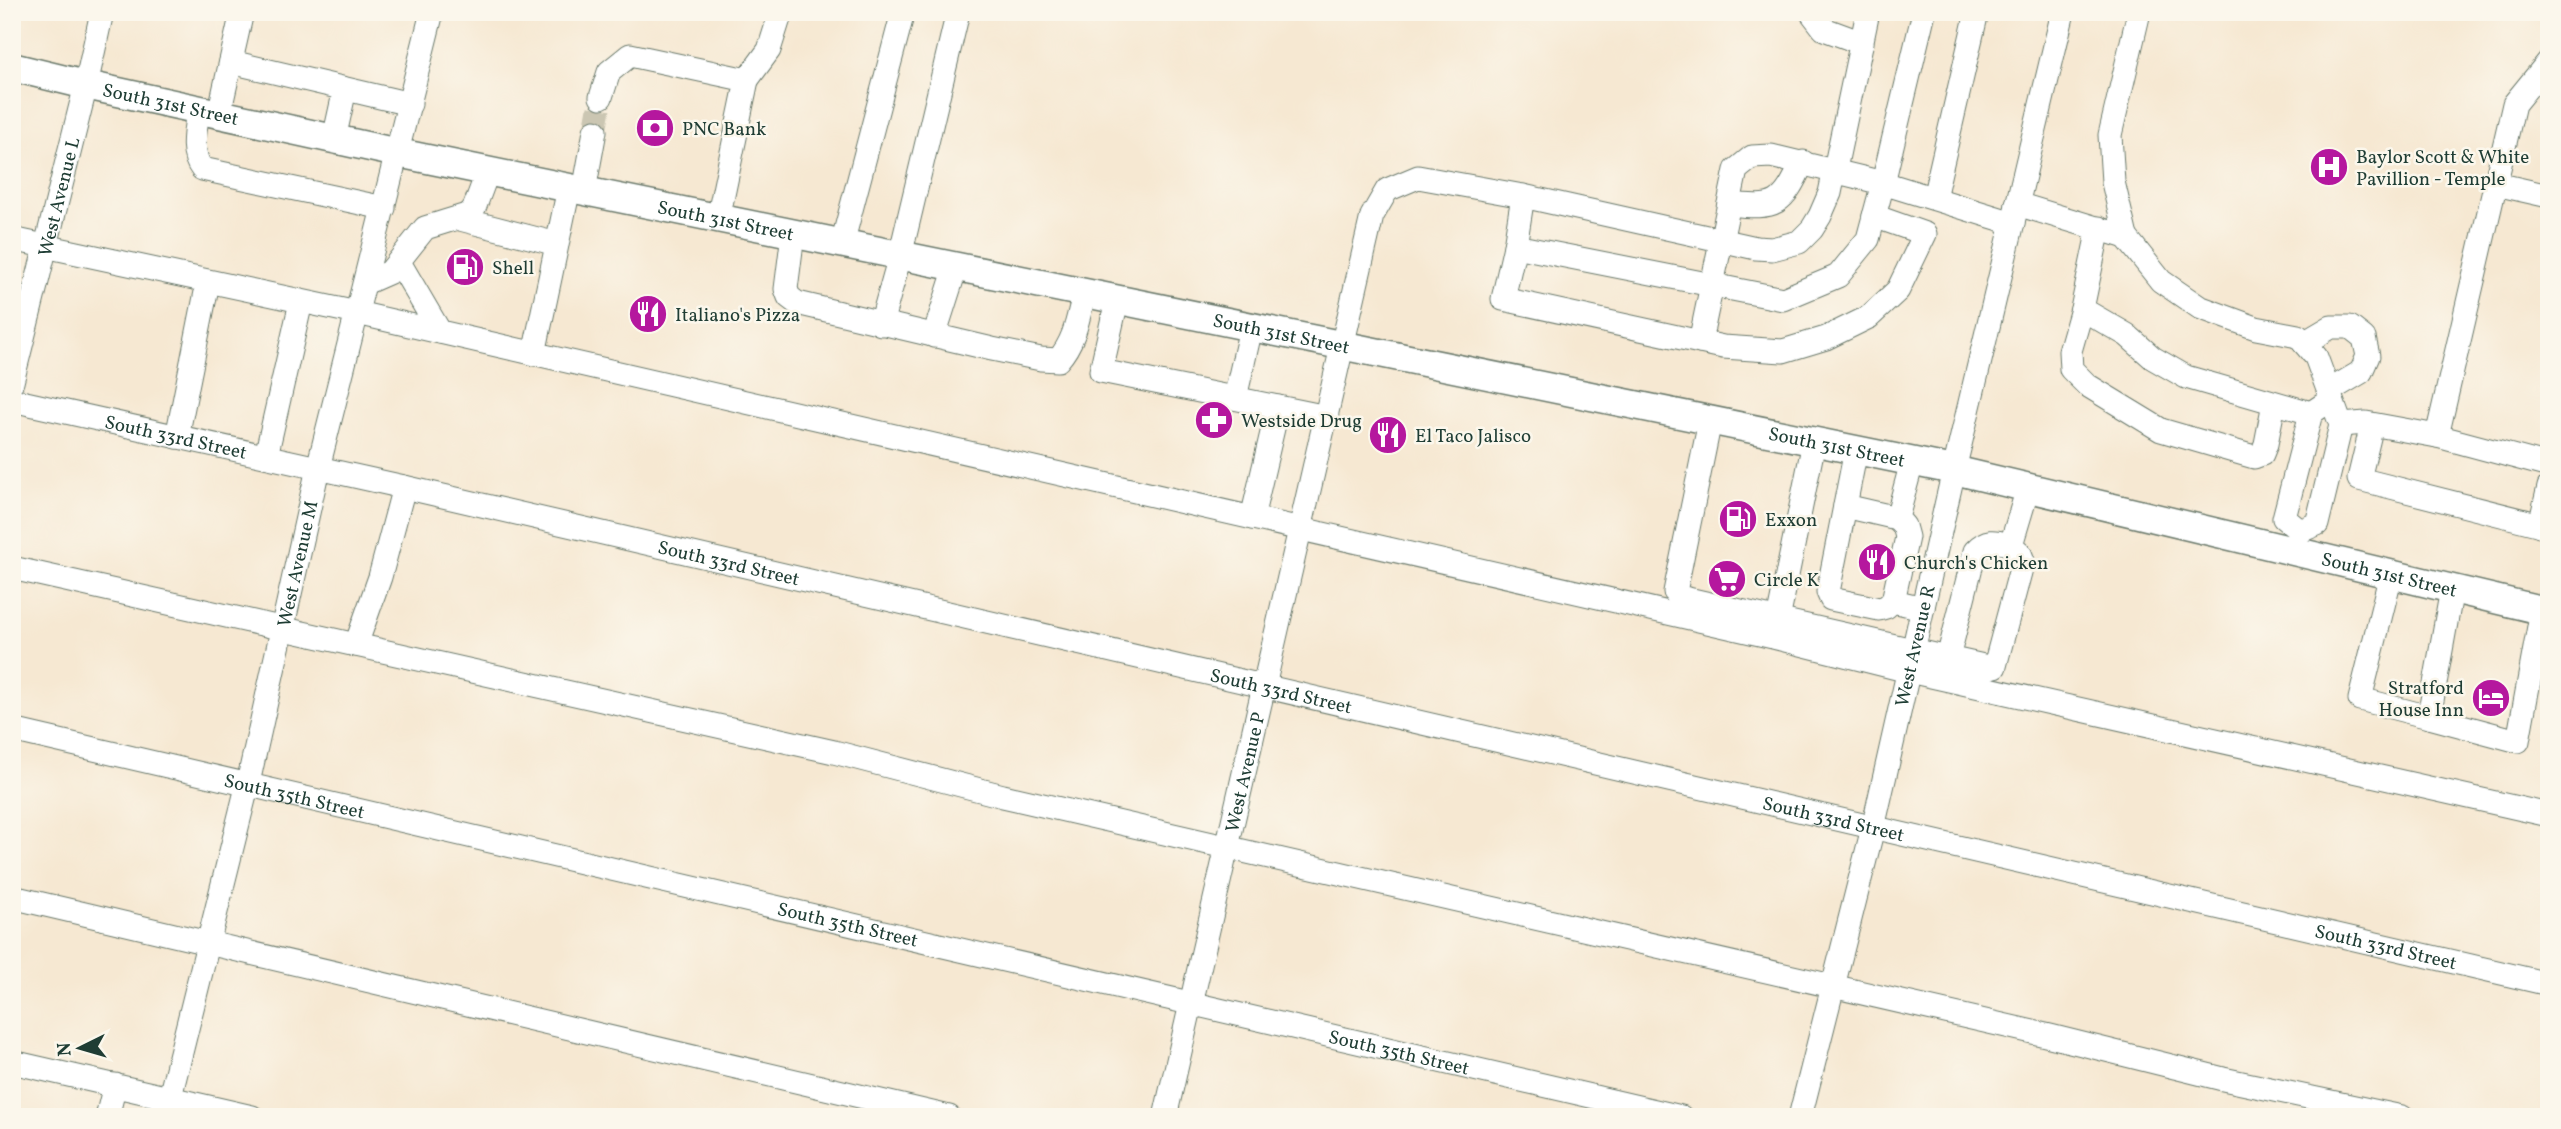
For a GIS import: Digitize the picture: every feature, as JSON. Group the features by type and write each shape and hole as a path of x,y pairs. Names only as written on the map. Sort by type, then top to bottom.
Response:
{"main road":[{"name":"South 31st Street","path":"12,67 488,172 2298,542 2391,574 2545,611"}],"street":[{"name":"West Avenue L","path":"12,382 102,12"},
{"path":"242,12 231,62 194,150 196,161 202,169 384,208"},
{"name":"West Avenue M","path":"167,1107 248,783 318,468 432,12"},
{"path":"718,219 747,80 769,50 781,12"},
{"path":"842,244 903,12"},
{"path":"881,324 900,256 958,12"},
{"path":"1811,12 1825,29 1862,43"},
{"name":"West Avenue P","path":"1165,1117 1373,216 1387,190 1418,177 1523,196 1772,249 1799,242 1821,216 1830,193 1868,12"},
{"path":"1515,246 1783,299 1838,276 1868,239 1924,12"},
{"path":"1934,198 1977,12"},
{"name":"West Avenue R","path":"1800,1117 1873,828 1954,470 2063,12"},
{"path":"2139,12 2110,135 2113,182 2126,237 2161,281 2199,307 2256,328 2298,336 2304,343 2316,357 2331,395 2341,425 2317,524 2298,542 2284,518 2311,413 2331,395 2361,372 2368,356 2364,338 2350,327 2331,327 2304,343"},
{"path":"601,97 609,72 630,55 747,80"},
{"path":"2437,436 2514,104 2549,61"},
{"path":"231,62 410,104"},
{"path":"334,139 345,89"},
{"path":"534,354 557,244 595,131"},
{"path":"1700,342 1736,170 1752,157 1770,156 1802,162 1934,198 2098,228 2126,237"},
{"path":"1729,204 1759,207 1778,202 1790,188 1802,162"},
{"path":"365,283 384,276 399,262 425,228 460,219 473,211 488,172"},
{"path":"2496,184 2549,196"},
{"path":"1523,196 1503,299 1723,347 1783,351 1826,338 1869,317 1899,290 1925,234 1874,216"},
{"path":"460,219 557,244"},
{"path":"2098,228 2082,309 2070,351 2071,369 2087,385 2161,430 2255,457 2262,454 2266,444 2274,402"},
{"path":"793,234 786,289 789,297 797,303 1041,359 1058,360 1067,349 1075,331 1084,294"},
{"path":"12,239 357,313 1301,530 1912,661 2549,816"},
{"path":"399,262 440,332"},
{"path":"934,336 956,267"},
{"path":"177,437 208,282"},
{"path":"1117,300 1101,371 1327,417"},
{"path":"266,456 302,302"},
{"path":"2082,309 2127,335 2153,358 2186,377 2311,413"},
{"path":"1236,398 1251,328"},
{"name":"South 33rd Street","path":"12,400 404,487 2549,984"},
{"path":"1252,519 1278,407"},
{"path":"1710,421 1675,592 1679,597 1778,620 1912,661 1948,658 1987,667 1995,666 2023,561 2020,553 2011,545 1992,540 1982,543 1975,551 1948,658"},
{"path":"2341,425 2372,425 2437,436 2549,466"},
{"path":"2372,425 2359,479 2544,526 2549,487"},
{"path":"1778,620 1814,442"},
{"path":"1845,506 1897,518 1904,526 1907,537 1892,601 1886,607 1879,609 1831,599 1828,592 1856,450"},
{"path":"1897,518 1912,462"},
{"path":"356,645 380,577 404,487"},
{"path":"2011,545 2028,488"},
{"path":"12,568 834,752 1003,796 2037,1032 2224,1079 2402,1117"},
{"path":"2391,574 2360,699 2518,741 2545,611"},
{"path":"2428,718 2452,589"},
{"path":"1892,601 1923,608"},
{"name":"South 35th Street","path":"12,730 1681,1117"},
{"path":"12,897 949,1117"},
{"path":"12,1062 115,1085 167,1107 253,1117"},
{"path":"107,1117 115,1085"}],"tunnel":[{"path":"595,131 601,97"}],"place":[{"name":"PNC Bank","path":"655,128"},
{"name":"Baylor Scott & White Pavillion - Temple","path":"2329,167"},
{"name":"Shell","path":"465,267"},
{"name":"Italiano's Pizza","path":"648,314"},
{"name":"Westside Drug","path":"1214,420"},
{"name":"El Taco Jalisco","path":"1388,435"},
{"name":"Exxon","path":"1738,519"},
{"name":"Church's Chicken","path":"1877,562"},
{"name":"Circle K","path":"1727,579"},
{"name":"Stratford House Inn","path":"2491,698"}]}
